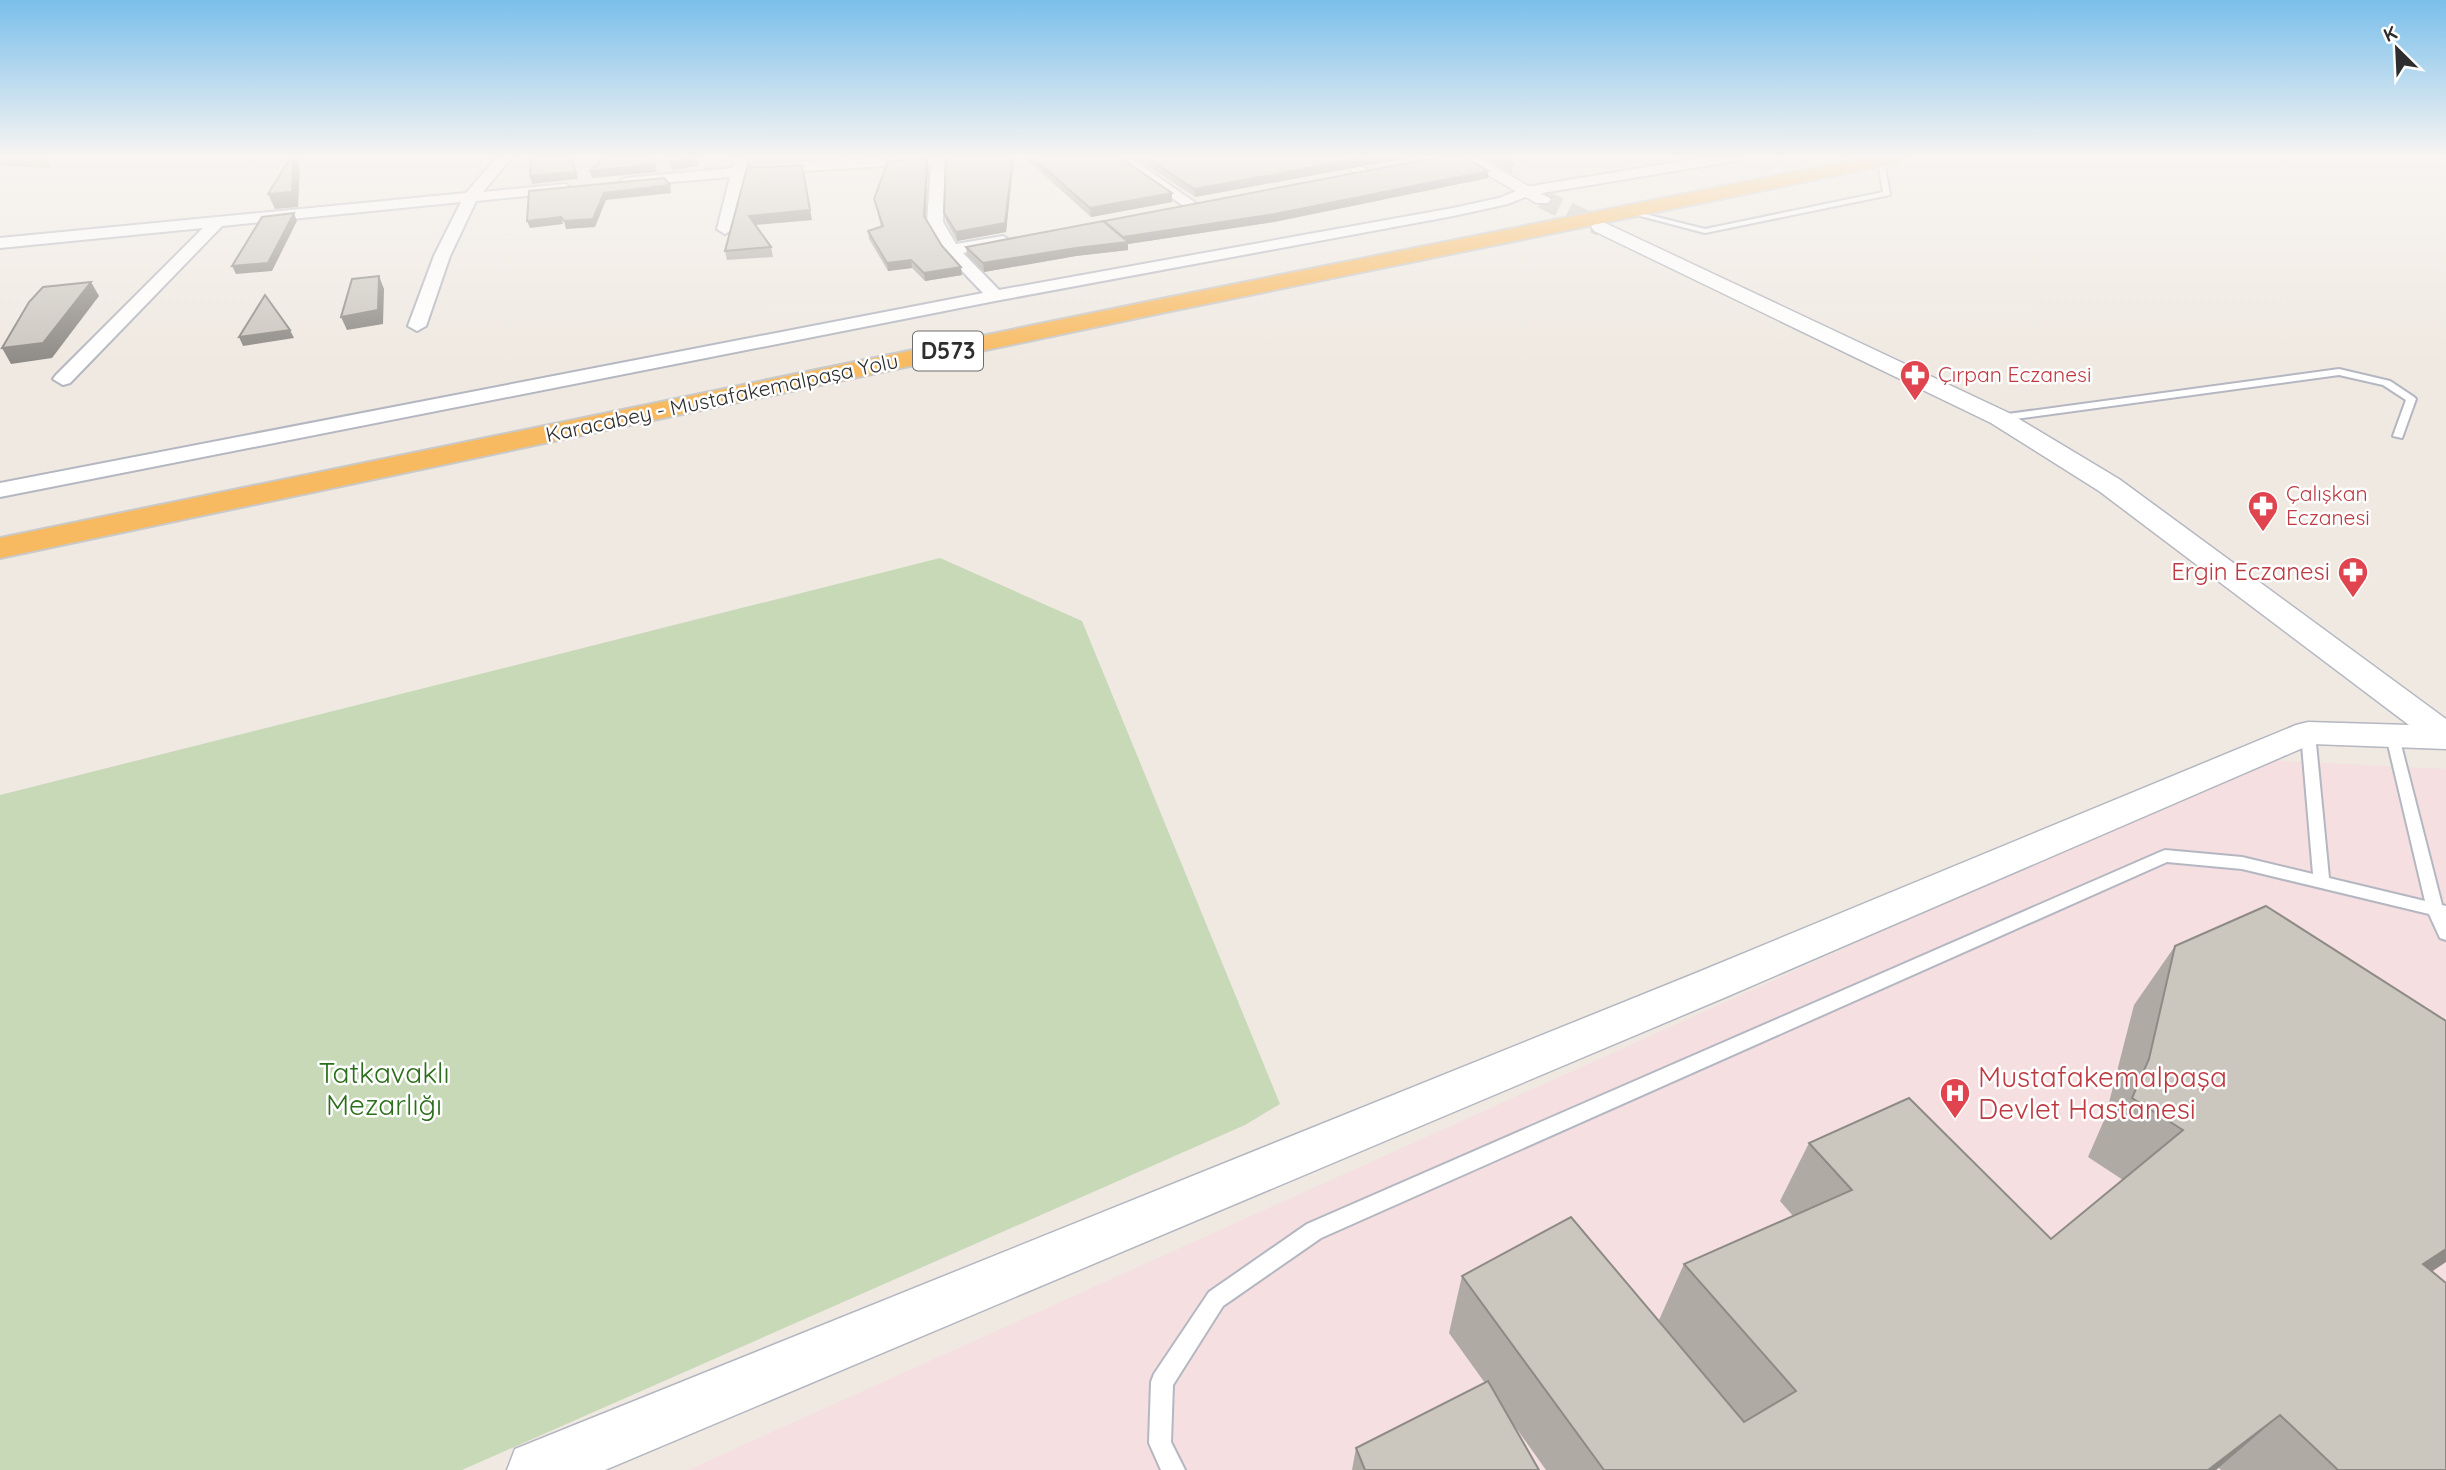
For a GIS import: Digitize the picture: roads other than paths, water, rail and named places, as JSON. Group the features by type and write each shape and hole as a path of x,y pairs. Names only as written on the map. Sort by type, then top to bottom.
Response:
{"highway":[{"name":"Karacabey - Mustafakemalpaşa Yolu","path":"0,527 1156,288 1472,226"},
{"name":"Karacabey - Mustafakemalpaşa Yolu","path":"0,548 1563,226"}],"street":[{"path":"0,243 188,226"},
{"path":"63,379 213,226"},
{"path":"417,326 442,256 457,226"},
{"path":"937,226 951,250 995,296"},
{"path":"0,490 995,296 1379,226"},
{"path":"1601,226 2000,418 2109,485 2446,737"},
{"path":"951,250 1018,238"},
{"path":"536,1470 1711,985 2308,733 2446,737"}],"lane":[{"path":"1683,226 1705,231 1731,226"},
{"path":"2000,418 2339,372 2379,380 2406,394 2411,405 2398,436"},
{"path":"2308,733 2321,881"},
{"path":"2393,736 2446,934"},
{"path":"1173,1470 1160,1443 1162,1382 1216,1298 1314,1231 2165,856 2242,863 2442,913"}],"place":[{"name":"Çırpan Eczanesi","path":"1915,402"},
{"name":"Çalışkan Eczanesi","path":"2263,533"},
{"name":"Ergin Eczanesi","path":"2353,599"},
{"name":"Mustafakemalpaşa Devlet Hastanesi","path":"1955,1120"}],"park label":[{"name":"Tatkavaklı Mezarlığı","path":"384,1089"}]}
